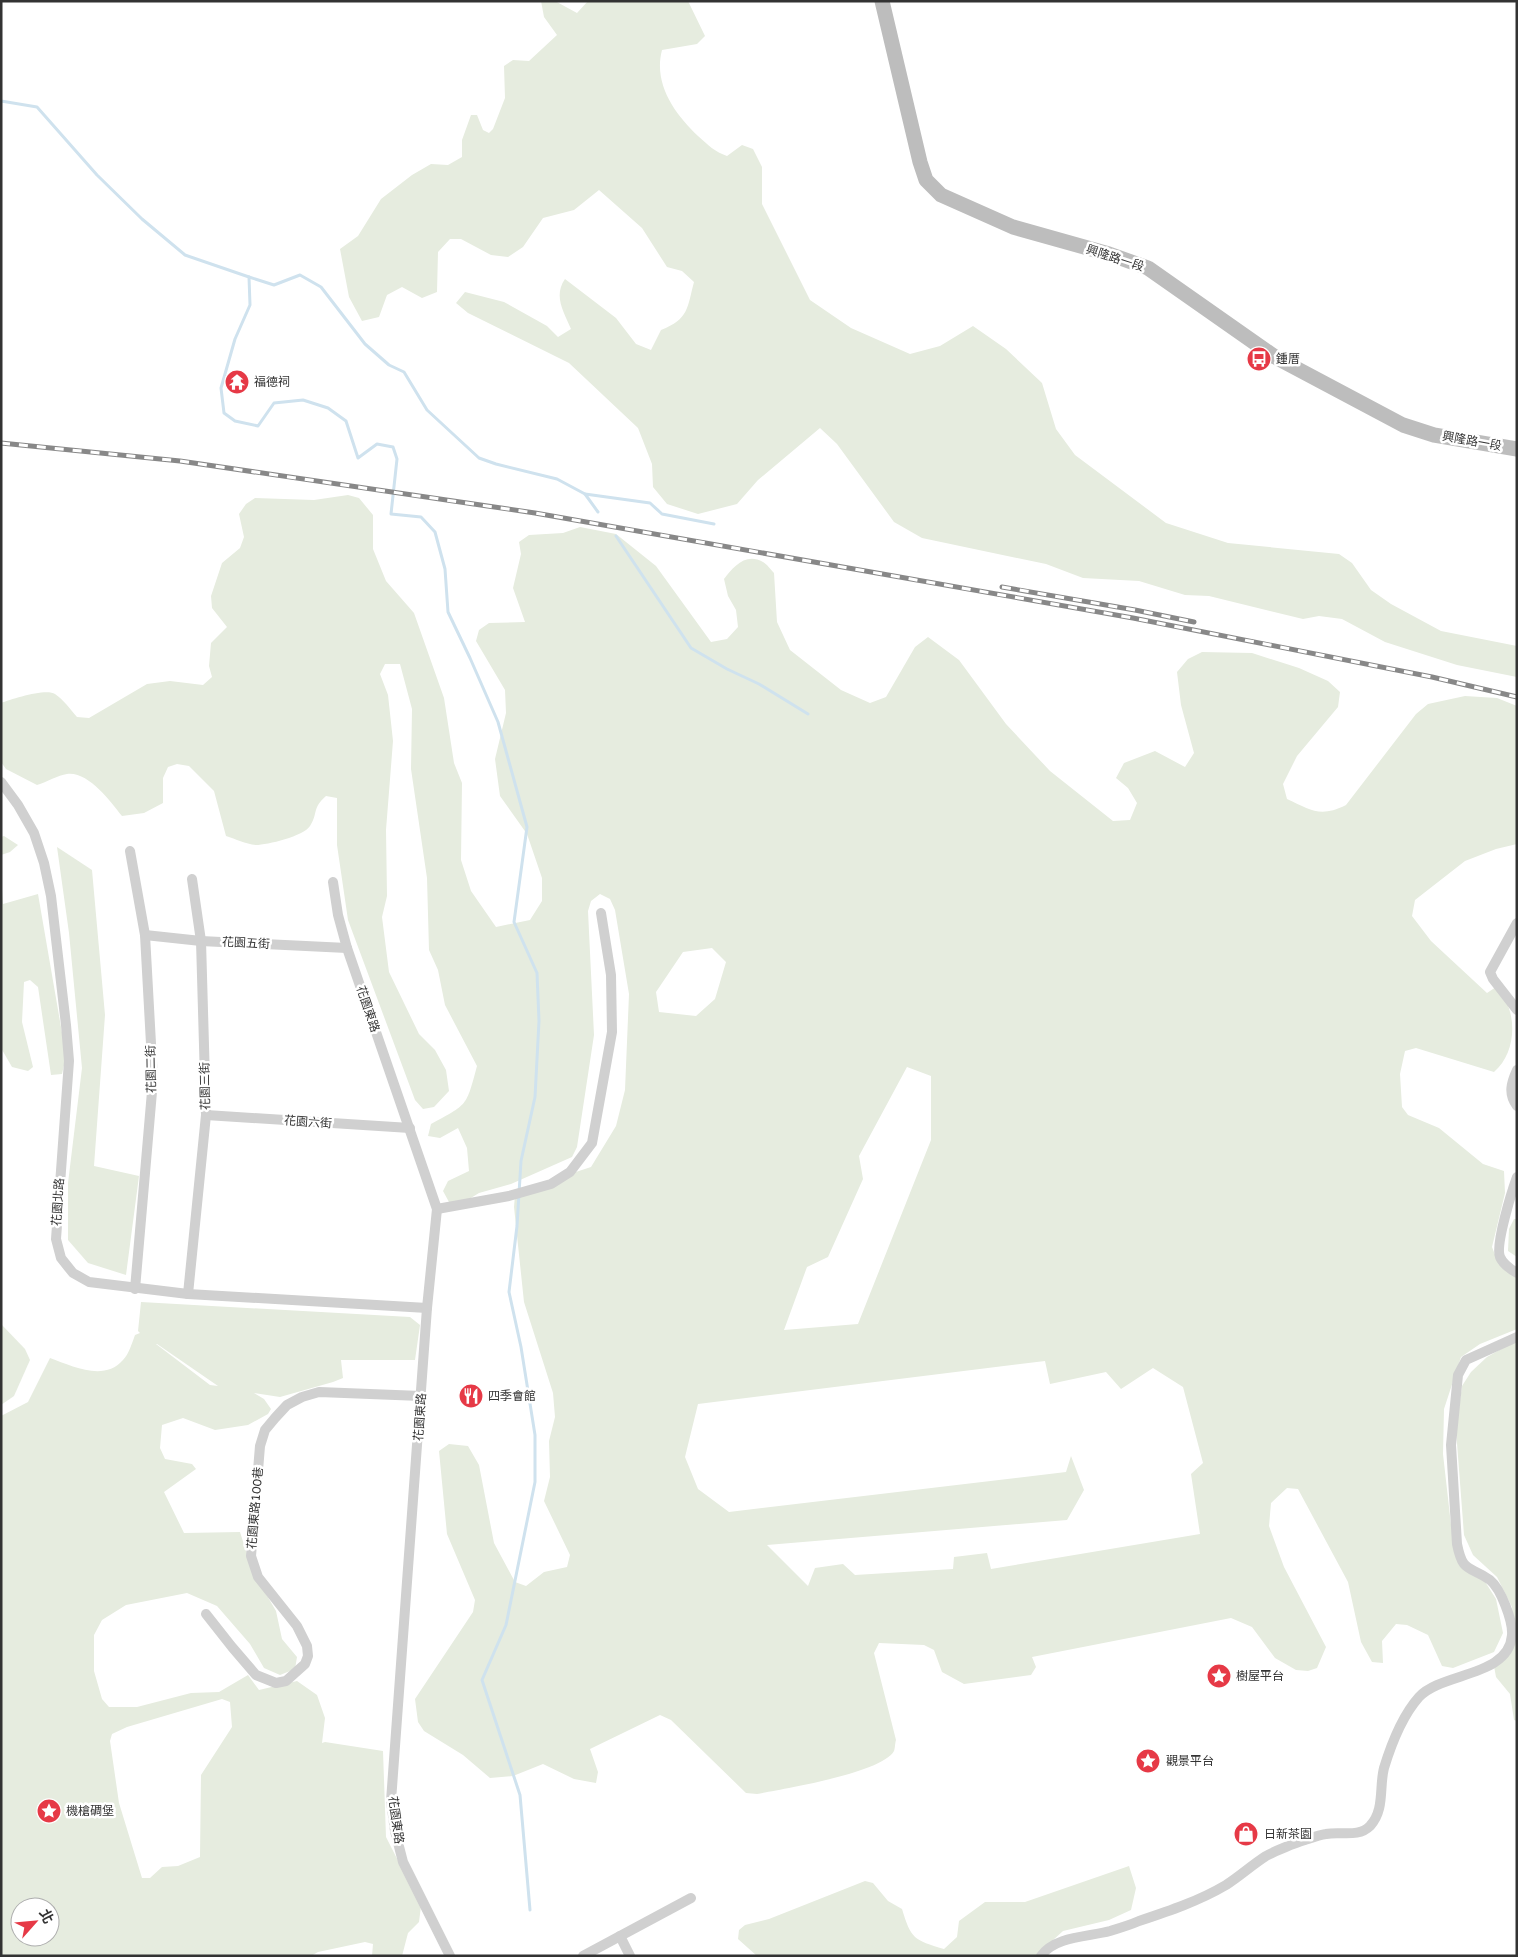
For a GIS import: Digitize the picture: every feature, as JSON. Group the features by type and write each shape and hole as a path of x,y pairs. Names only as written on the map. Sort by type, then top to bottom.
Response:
{"street":[{"name":"興隆路一段","path":"882,1 920,162 926,180 941,195 1013,227 1109,254 1148,268 1275,357 1403,425 1434,435 1517,449"},
{"name":"花園北路","path":"1,782 18,805 34,833 44,863 51,896 69,1060 56,1239 61,1258 73,1273 89,1282 135,1289 188,1294 427,1308"},
{"name":"花園二街","path":"130,850 145,935 153,1080 135,1289"},
{"name":"花園三街","path":"188,1294 206,1115 201,941 192,879"},
{"name":"花園東路","path":"333,882 338,914 347,948 437,1209 427,1308 391,1801 395,1831 404,1862 450,1956"},
{"path":"437,1209 509,1196 551,1184 570,1172 592,1143 612,1032 611,975 601,913"},
{"path":"1517,922 1490,972 1493,979 1517,1010"},
{"name":"花園五街","path":"145,935 201,941 347,948"},
{"path":"1517,1070 1511,1084 1512,1100 1517,1106"},
{"name":"花園六街","path":"206,1115 410,1128"},
{"path":"1517,1177 1510,1197 1499,1247 1500,1257 1510,1269 1517,1272"},
{"path":"1041,1956 1046,1950 1061,1942 1110,1931 1176,1909 1205,1897 1267,1856 1303,1840 1328,1834 1357,1833 1370,1826 1381,1803 1384,1769 1395,1736 1419,1698 1430,1688 1475,1672 1502,1659 1512,1637 1511,1625 1500,1593 1490,1581 1468,1569 1460,1560 1457,1544 1452,1445 1458,1375 1461,1366 1466,1360 1517,1337"},
{"name":"花園東路100巷","path":"206,1614 256,1675 261,1678 276,1683 286,1681 305,1664 308,1656 307,1646 296,1626 258,1577 251,1556 260,1446 265,1430 287,1405 302,1397 319,1392 421,1396"},
{"path":"583,1956 691,1898"},
{"path":"620,1936 630,1956"}],"shaded area":[{"path":"541,1 555,1 577,13 588,1 688,1 705,36 697,44 662,50 660,63 663,86 668,98 681,118 715,150 727,156 742,145 753,149 762,167 762,204 810,300 851,328 910,354 940,346 973,326 1006,349 1042,383 1056,429 1075,455 1166,523 1228,543 1339,554 1352,563 1371,590 1391,604 1441,631 1517,646 1517,677 1457,665 1385,642 1342,619 1319,616 1303,619 1209,596 1185,595 1139,581 1083,578 1046,564 922,538 894,522 837,444 820,428 758,480 737,504 698,514 667,504 653,487 652,464 638,428 569,363 468,313 456,303 465,292 504,302 547,326 558,337 571,329 560,298 560,292 565,279 616,318 636,344 651,350 661,330 677,322 682,317 688,306 694,282 682,271 667,267 642,228 599,190 574,210 543,218 523,247 508,257 491,255 461,239 450,239 438,252 437,292 422,298 402,287 387,295 379,317 362,321 349,297 340,249 358,236 381,199 412,175 431,164 448,165 462,157 462,140 471,115 477,115 483,130 489,133 493,129 505,98 504,66 513,60 529,61 557,35 544,17"},
{"path":"348,495 359,498 373,515 373,549 386,581 414,613 444,698 454,763 462,783 461,860 471,891 496,927 530,920 542,901 542,878 527,834 500,796 495,759 506,713 505,690 476,641 479,630 489,623 525,622 513,588 521,554 519,542 529,535 563,533 580,527 616,534 656,566 711,642 727,639 738,627 736,610 728,596 724,579 740,562 757,559 774,573 777,622 790,650 841,690 870,703 886,697 915,647 928,637 959,660 1006,724 1050,771 1113,821 1130,820 1137,803 1128,788 1116,778 1124,763 1155,751 1185,767 1194,753 1181,705 1177,672 1188,659 1202,652 1252,653 1299,668 1328,681 1340,692 1338,707 1297,756 1283,784 1287,799 1316,811 1329,811 1346,805 1416,714 1428,704 1465,696 1497,698 1517,706 1517,844 1496,849 1465,861 1415,900 1412,916 1431,941 1487,993 1496,987 1503,996 1511,1018 1511,1042 1508,1053 1494,1072 1416,1048 1405,1051 1400,1074 1402,1107 1408,1115 1439,1128 1483,1164 1504,1171 1505,1193 1492,1247 1497,1260 1517,1274 1517,1329 1480,1344 1461,1357 1444,1409 1443,1454 1451,1525 1466,1566 1484,1580 1496,1599 1503,1633 1494,1652 1453,1668 1442,1666 1428,1635 1407,1625 1396,1624 1382,1641 1383,1663 1372,1662 1361,1642 1348,1582 1298,1489 1287,1488 1271,1503 1269,1526 1284,1567 1326,1647 1317,1668 1308,1671 1296,1670 1275,1658 1252,1627 1231,1618 1032,1657 1036,1667 1031,1675 964,1684 942,1672 934,1650 924,1645 879,1643 874,1653 896,1740 894,1751 886,1759 852,1773 757,1794 746,1793 671,1720 660,1715 590,1749 598,1772 596,1783 574,1779 543,1764 513,1776 490,1778 463,1755 424,1731 418,1722 415,1699 473,1612 475,1600 447,1534 439,1451 449,1444 468,1446 479,1465 494,1543 515,1582 526,1586 544,1572 567,1567 570,1555 544,1501 550,1477 549,1441 555,1417 553,1393 524,1302 514,1207 515,1195 524,1189 591,1167 616,1126 625,1090 629,994 615,910 610,899 600,894 591,901 588,911 594,1035 577,1147 572,1157 511,1184 479,1193 461,1204 449,1202 443,1191 448,1181 469,1171 467,1148 458,1128 440,1138 428,1136 431,1124 459,1108 464,1103 477,1066 445,1005 438,970 429,950 427,878 411,769 412,709 400,664 385,664 380,674 388,695 393,741 386,830 387,896 382,917 389,972 419,1034 435,1050 446,1070 449,1091 434,1107 423,1109 415,1100 348,920 337,845 337,798 326,796 319,804 310,826 301,833 276,842 256,845 244,843 226,836 214,791 189,766 177,764 168,767 163,778 163,803 144,813 122,816 98,788 83,777 67,774 37,785 6,769 1,762 1,703 29,695 51,692 61,699 77,717 89,718 147,684 170,681 203,685 212,677 209,666 211,643 227,627 212,608 211,596 222,563 240,548 244,537 239,514 246,504 255,498 314,500","holes":["712,948 726,962 715,999 696,1016 659,1012 656,992 683,952","907,1067 931,1076 931,1140 858,1324 784,1330 807,1267 828,1257 863,1179 859,1156","1045,1361 1050,1384 1106,1372 1121,1389 1153,1368 1183,1387 1203,1463 1191,1474 1200,1534 991,1569 987,1553 954,1557 953,1569 855,1575 843,1564 815,1568 808,1586 767,1545 1067,1520 1084,1490 1071,1456 1066,1472 729,1512 698,1489 685,1457 698,1404"]},
{"path":"4,836 18,845 10,852 1,855 1,837"},
{"path":"57,847 92,870 105,1015 94,1166 139,1176 126,1275 88,1263 68,1240 68,1183 82,1068 69,933"},
{"path":"1,876 3,904 38,894 66,1056 62,1074 51,1075 38,987 30,980 24,982 22,1022 33,1067 28,1071 12,1067 1,1048"},
{"path":"1514,1219 1517,1219 1517,1257 1508,1251 1509,1229"},
{"path":"141,1302 410,1317 420,1325 415,1360 341,1360 343,1378 333,1382 280,1397 254,1393 264,1399 271,1409 268,1414 248,1425 215,1430 183,1418 162,1425 160,1448 165,1459 192,1464 196,1469 164,1492 184,1533 240,1532 252,1570 276,1611 282,1639 297,1657 295,1669 280,1675 264,1668 250,1644 217,1606 187,1593 126,1605 102,1620 94,1635 94,1671 102,1699 109,1707 137,1707 191,1693 219,1692 248,1675 259,1690 297,1681 317,1695 325,1718 322,1743 383,1751 386,1837 421,1906 419,1922 408,1933 402,1956 372,1956 373,1944 365,1942 318,1952 311,1956 1,1956 1,1416 28,1402 50,1358 78,1368 97,1371 107,1370 115,1367 125,1358 135,1335 140,1333 138,1331","holes":["157,1344 218,1386 210,1385","222,1699 230,1702 232,1727 201,1775 200,1857 178,1866 162,1867 150,1878 142,1878 119,1803 110,1741 112,1734 127,1727"]},
{"path":"1,1324 25,1349 30,1360 14,1396 1,1405"},
{"path":"1517,1340 1517,1721 1514,1720 1510,1694 1496,1677 1494,1666 1514,1634 1512,1607 1497,1577 1473,1555 1464,1535 1456,1430 1462,1386 1471,1372 1487,1357"},
{"path":"1129,1866 1136,1888 1131,1910 1109,1920 1063,1931 1038,1956 757,1956 738,1939 739,1930 745,1925 769,1919 865,1881 873,1883 888,1901 902,1909 908,1927 915,1937 944,1949 957,1937 959,1921 985,1902 1025,1902"}],"waterway":[{"path":"1,101 37,107 97,175 142,219 185,255 249,277 250,305 235,339 221,388 224,413 235,421 258,426 274,403 303,400 328,408 346,421 358,458 377,444 393,447 397,459 391,514 421,517 435,532 445,569 448,612 498,722 527,827 514,922 537,973 539,1021 535,1097 521,1161 517,1226 509,1292 521,1347 535,1435 535,1482 506,1625 482,1680 520,1795 530,1910"},
{"path":"249,277 274,285 300,275 321,287 365,344 389,365 404,372 427,410 479,458 557,479 585,494 598,512"},
{"path":"585,494 650,503 662,514 714,524"},
{"path":"616,536 691,648 727,669 759,684 808,714"}],"railway":[{"path":"1,443 180,461 535,513 1133,618 1432,677 1517,697"},
{"path":"1002,587 1194,622"}],"place":[{"name":"鍾厝","path":"1259,359"},
{"name":"福德祠","path":"237,382"},
{"name":"四季會館","path":"471,1396"},
{"name":"樹屋平台","path":"1219,1676"},
{"name":"觀景平台","path":"1148,1761"},
{"name":"機槍碉堡","path":"49,1811"},
{"name":"日新茶園","path":"1246,1834"}]}
